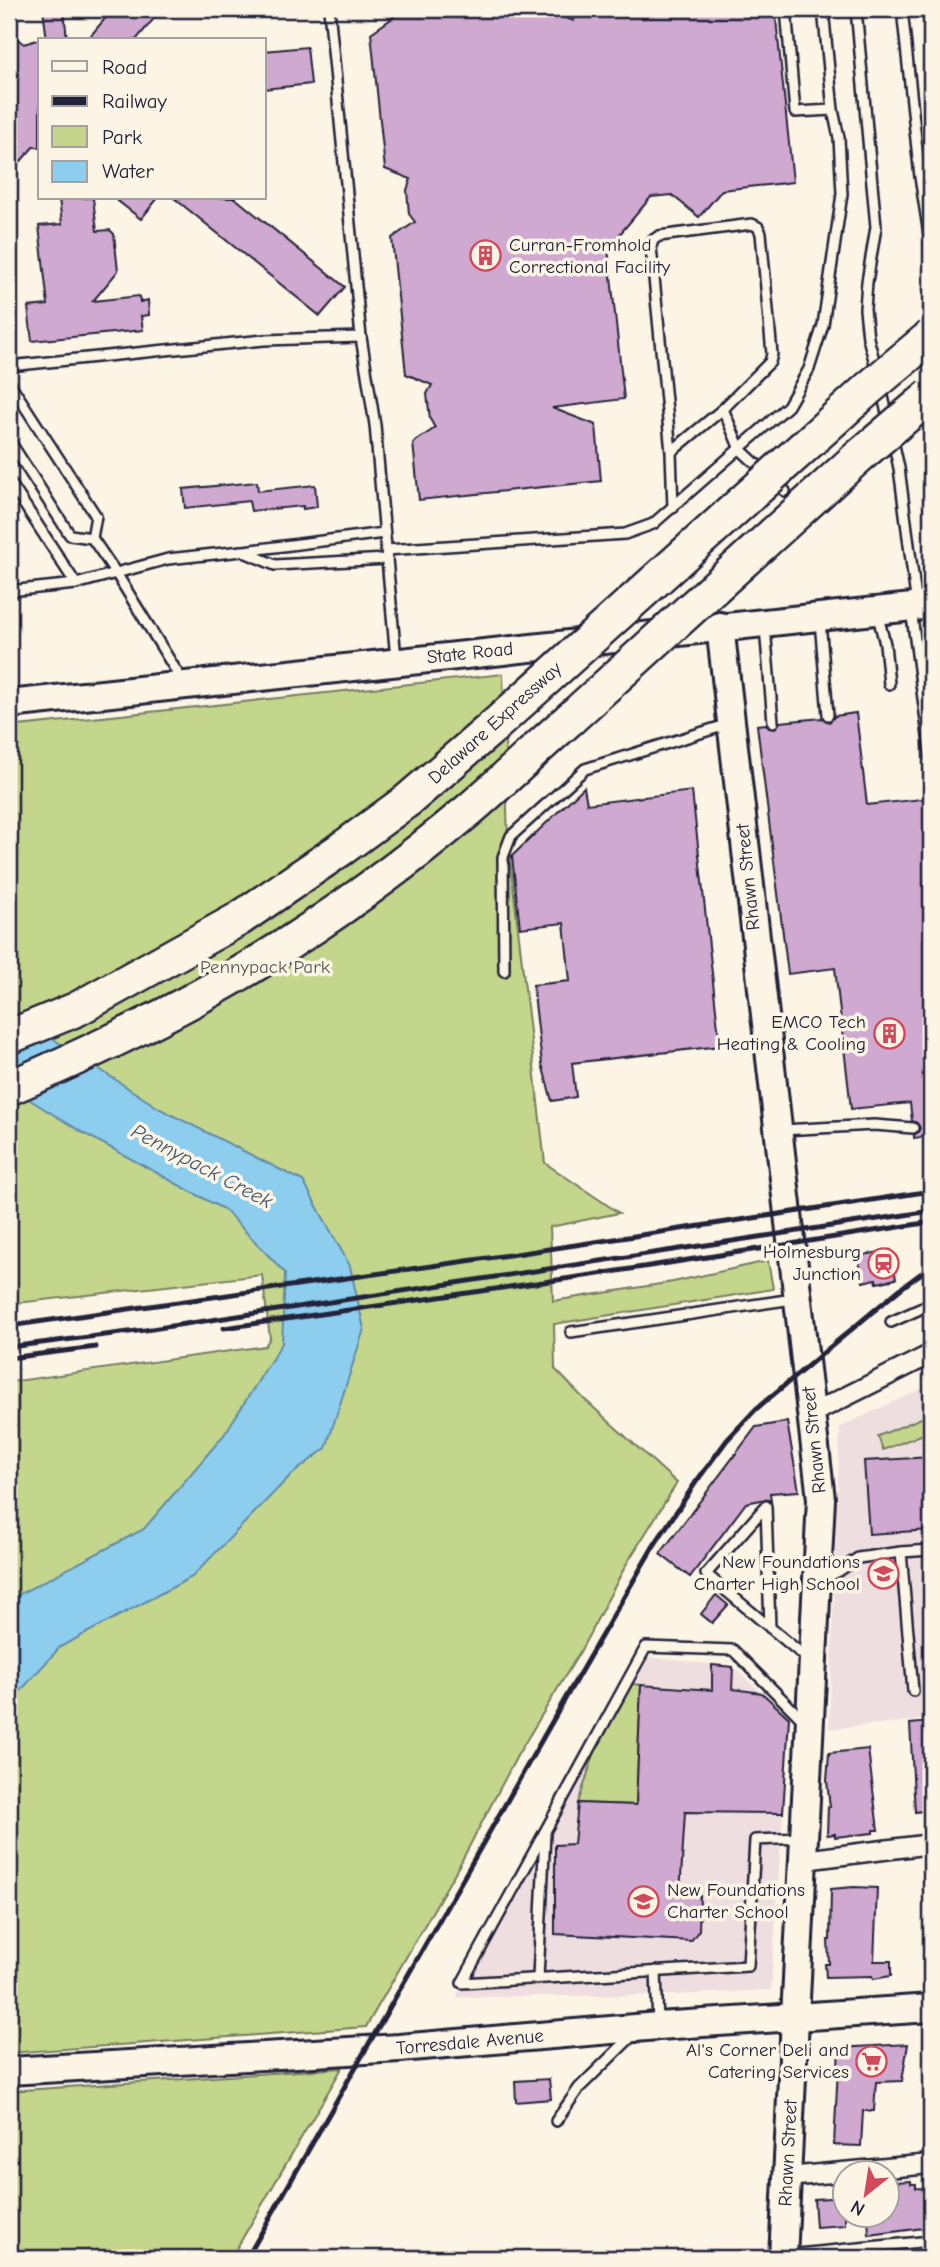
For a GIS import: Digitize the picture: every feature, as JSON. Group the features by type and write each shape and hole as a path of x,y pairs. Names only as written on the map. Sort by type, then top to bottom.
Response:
{"highway":[{"name":"Delaware Expressway","path":"9,1037 77,1009 239,919 408,800 494,726 838,415 931,336"},
{"path":"9,1088 101,1048 160,1018 259,962 376,882 468,810 857,458 931,395"}],"main road":[{"name":"State Road","path":"9,704 920,606"},
{"name":"Rhawn Street","path":"720,626 821,1499 783,2257"},
{"name":"Torresdale Avenue","path":"9,2071 399,2048 649,2027 931,2008"}],"street":[{"path":"813,1413 931,1354"},
{"path":"805,1848 931,1844"},
{"path":"787,2177 931,2164"}],"lane":[{"path":"329,9 361,337 375,425 396,661"},
{"path":"786,9 794,112 833,110"},
{"path":"242,551 280,565 625,534 653,524 788,406 809,369 823,325 842,194 839,138 833,110 823,9"},
{"path":"856,9 876,227 867,282 865,323 899,468 920,606 931,758"},
{"path":"902,9 920,177 931,247"},
{"path":"671,452 723,409 766,367 772,354 761,233 758,227 752,224 659,236 653,240 651,247 671,452 673,508"},
{"path":"9,366 24,362 264,340 361,337"},
{"path":"9,382 96,516 92,538 185,684"},
{"path":"723,409 740,449 785,491"},
{"path":"9,440 70,535 92,538"},
{"path":"9,481 76,584"},
{"path":"9,591 76,584 168,559 384,533"},
{"path":"877,610 885,644 889,684"},
{"path":"820,616 828,715"},
{"path":"765,621 773,722"},
{"path":"504,971 503,857 511,836 584,769 731,724"},
{"path":"777,1131 874,1125 913,1128"},
{"path":"571,1332 799,1298"},
{"path":"891,1322 931,1304"},
{"path":"770,1628 766,1506 706,1574 770,1628 813,1664"},
{"path":"817,1582 839,1572 858,1558 931,1550"},
{"path":"901,1552 913,1691"},
{"path":"805,1848 755,1840 748,1966 462,1983 646,1647 733,1650 810,1726"},
{"path":"538,1978 546,1830"},
{"path":"556,2121 579,2088 649,2027 656,1971"},
{"path":"783,2257 931,2241"}],"shaded area":[{"name":"New Foundations Charter High School","path":"931,1384 931,1719 829,1729 840,1427"},
{"name":"New Foundations Charter School","path":"649,1657 734,1667 789,1718 771,1990 677,1995 456,1997"}],"green space":[{"name":"Pennypack Park","path":"503,674 508,841 545,1163 619,1213 550,1227 553,1301 673,1282 768,1261 773,1289 554,1324 555,1369 677,1483 627,1563 581,1650 517,1756 461,1862 366,2027 9,2053 9,1382 265,1346 270,1338 262,1275 9,1304 9,727"},
{"path":"931,1414 931,1431 883,1450 878,1436"},
{"path":"624,1683 641,1685 636,1805 578,1803 608,1712"},
{"path":"342,2068 231,2258 9,2258 9,2091"}],"water":[{"name":"Pennypack Creek","path":"9,1010 160,1109 303,1181 350,1266 364,1329 326,1448 290,1476 192,1577 60,1647 15,1697 9,1711 10,1599 144,1529 224,1435 282,1343 285,1273 225,1210 85,1134 9,1087"}],"building":[{"path":"43,9 64,9 67,38 47,38"},
{"path":"113,9 162,9 138,38 89,38"},
{"name":"Curran-Fromhold Correctional Facility","path":"388,9 540,9 574,21 573,9 775,9 793,182 722,190 699,217 672,195 651,197 608,248 624,399 552,408 596,425 601,481 419,500 413,443 435,428 430,419 427,394 432,385 406,374 392,238 415,222 409,214 407,190 411,179 385,169 371,33 394,17"},
{"path":"9,32 24,44 38,40 38,147 34,146 9,175"},
{"path":"307,47 311,84 266,89 266,51"},
{"path":"59,200 93,200 97,231 110,230 114,234 118,271 93,301 139,296 140,302 148,300 149,315 141,316 143,330 32,341 28,307 48,305 39,226 62,224"},
{"path":"117,200 156,200 141,219"},
{"path":"176,200 237,200 345,287 320,316"},
{"path":"257,482 258,491 315,485 317,507 251,511 249,501 185,508 183,489"},
{"path":"856,713 867,805 931,798 931,1136 914,1138 920,1128 912,1121 910,1103 851,1109 835,968 788,974 757,725 766,724 774,729 780,722 822,718 829,722 835,716"},
{"path":"584,787 587,804 692,791 720,1046 572,1063 576,1097 552,1101 542,1064 533,985 570,981 564,923 520,928 512,856"},
{"path":"891,1250 896,1279 877,1283 876,1279 863,1282 858,1256"},
{"path":"787,1422 799,1491 770,1493 771,1501 766,1499 746,1503 690,1577 660,1554 756,1427"},
{"name":"New Foundations Charter High School","path":"931,1457 931,1530 869,1534 864,1461"},
{"path":"716,1595 728,1605 712,1623 701,1614"},
{"name":"New Foundations Charter School","path":"712,1665 733,1667 732,1689 762,1693 789,1718 783,1813 685,1812 680,1894 700,1896 699,1930 691,1941 555,1934 555,1845 574,1844 578,1803 636,1805 641,1685 712,1690"},
{"path":"931,1722 931,1810 915,1812 910,1724"},
{"path":"868,1749 878,1830 873,1830 873,1833 835,1837 835,1834 827,1835 830,1807 827,1781 829,1753"},
{"path":"877,1888 874,1961 891,1961 891,1976 873,1979 872,1976 826,1977 825,1964 829,1964 831,1889"},
{"path":"908,2044 902,2081 876,2082 874,2111 863,2111 861,2146 834,2145 839,2048"},
{"path":"549,2079 551,2099 516,2102 515,2081"},
{"path":"911,2181 911,2184 916,2184 916,2188 931,2189 931,2227 869,2235 869,2228 902,2228 902,2182"},
{"path":"832,2198 832,2226 816,2227 814,2199"}],"railway":[{"path":"9,1326 516,1254 931,1191"},
{"path":"9,1347 145,1330 931,1211"},
{"path":"224,1328 592,1275 931,1222"},
{"path":"247,2258 577,1678 653,1547 696,1482 727,1440 756,1409 931,1266"},
{"path":"9,1358 96,1347"}],"place":[{"name":"Curran-Fromhold Correctional Facility","path":"486,256"},
{"name":"EMCO Tech Heating & Cooling","path":"889,1033"},
{"name":"Holmesburg Junction","path":"884,1263"},
{"name":"New Foundations Charter High School","path":"883,1573"},
{"name":"New Foundations Charter School","path":"644,1901"},
{"name":"Al's Corner Deli and Catering Services","path":"872,2061"}]}
